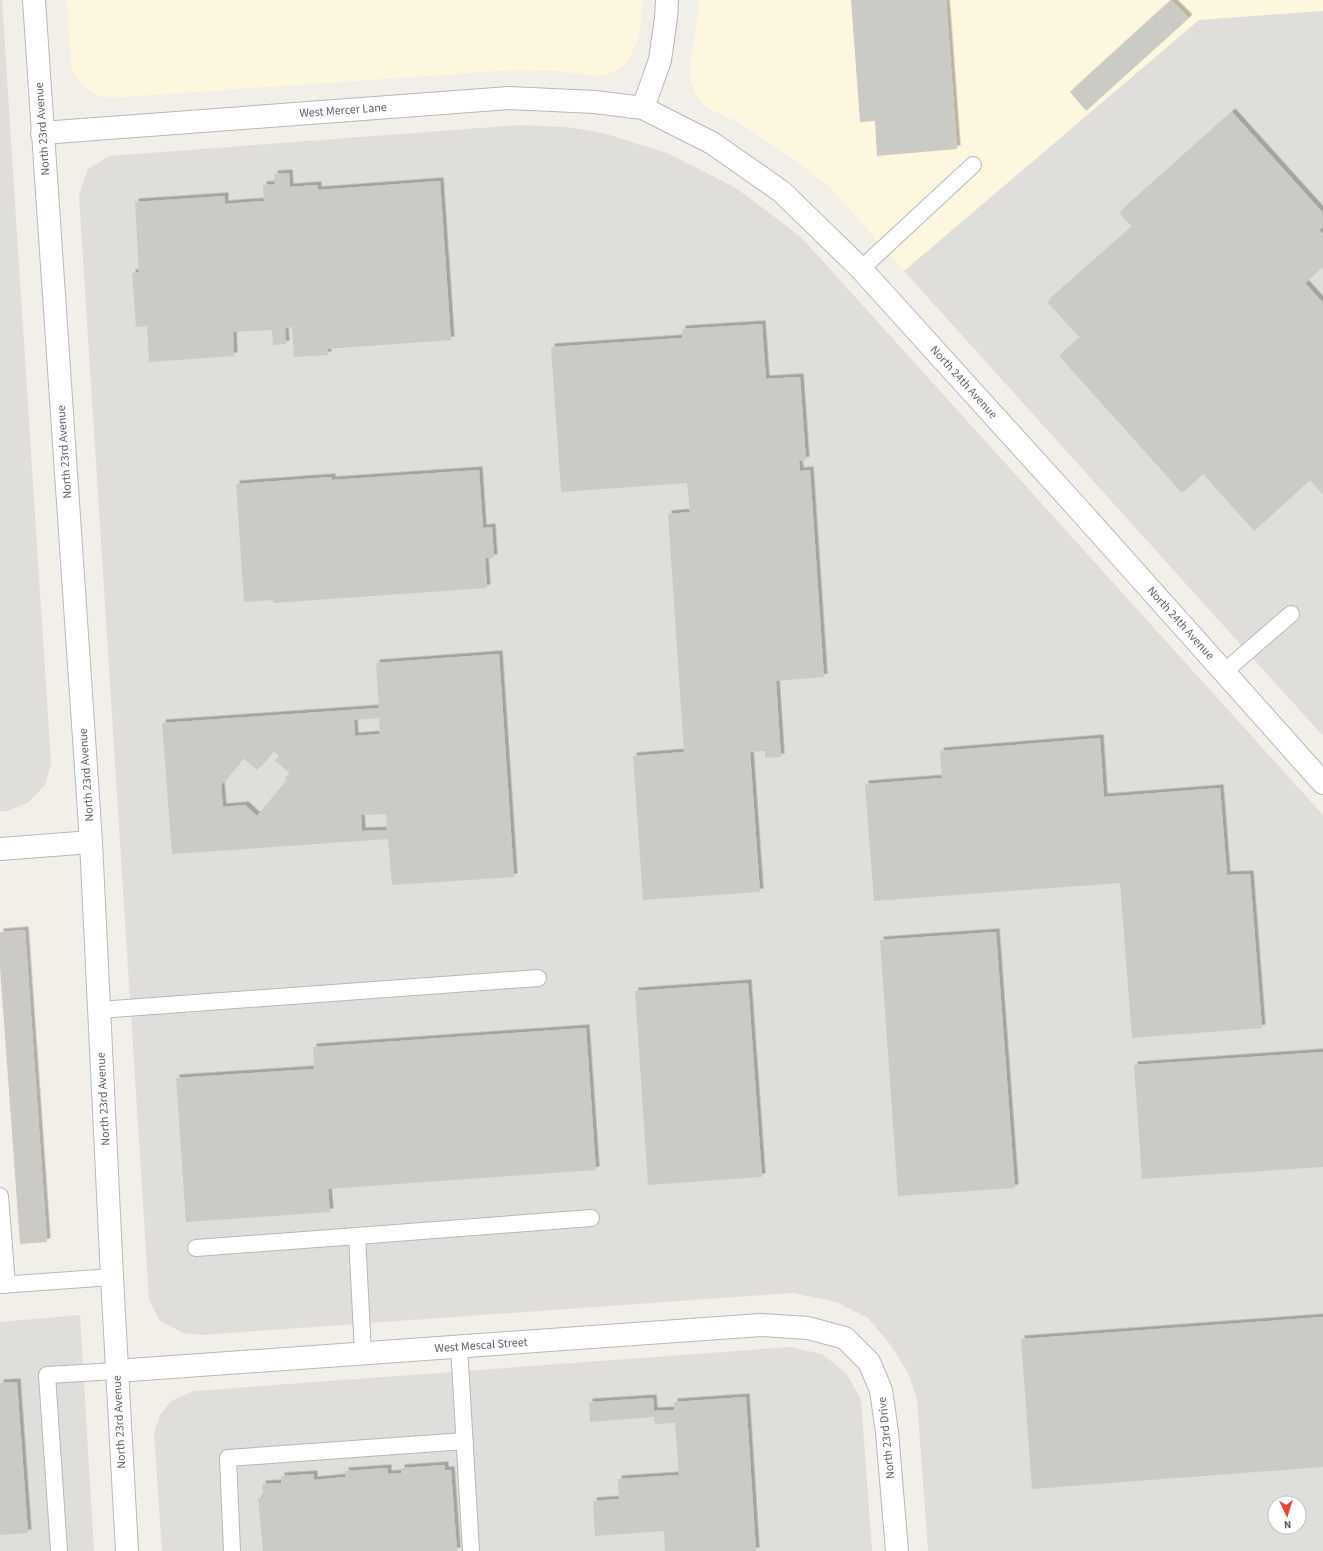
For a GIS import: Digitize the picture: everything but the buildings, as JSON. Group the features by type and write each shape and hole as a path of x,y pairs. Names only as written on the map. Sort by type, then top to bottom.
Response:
{"street":[{"name":"North 23rd Avenue","path":"34,0 91,842 116,1370 127,1551"},
{"path":"643,108 660,60 667,0"},
{"name":"West Mercer Lane","path":"42,133 509,98 595,102 643,108"},
{"name":"North 24th Avenue","path":"643,108 712,143 782,192 861,269 1073,502 1323,783"},
{"path":"0,849 91,842"},
{"name":"West Mescal Street","path":"116,1370 761,1325 808,1328 845,1338"},
{"name":"North 23rd Drive","path":"845,1338 869,1362 881,1390 887,1432 897,1551"}],"lane":[{"path":"861,269 973,166"},
{"path":"1224,672 1291,614"},
{"path":"99,1010 538,978"},
{"path":"0,1196 3,1285 112,1277"},
{"path":"196,1248 591,1218"},
{"path":"357,1236 363,1353"},
{"path":"458,1346 471,1551"},
{"path":"59,1551 48,1375 116,1370"},
{"path":"232,1551 228,1458 465,1441"}],"shaded area":[{"path":"0,0 2,0 51,764 45,785 29,802 8,811 0,811"},
{"path":"67,0 643,0 640,34 629,60 615,72 598,76 557,71 512,70 110,98 96,95 80,84 71,67"},
{"path":"699,0 1323,0 1323,11 1199,20 904,271 829,186 789,156 738,122 707,108 697,96 690,81 690,66 697,26"},
{"path":"1323,11 1323,736 904,271 1199,20"},
{"path":"520,125 566,127 603,133 667,153 736,188 801,237 1323,815 1323,1551 928,1551 917,1399 908,1373 890,1344 868,1318 836,1302 793,1293 201,1335 183,1333 159,1320 149,1299 79,195 88,169 109,156"},
{"path":"80,1315 94,1551 0,1551 0,1322"},
{"path":"790,1347 822,1354 846,1373 861,1399 872,1551 162,1551 154,1433 160,1415 171,1401 194,1391"}]}
